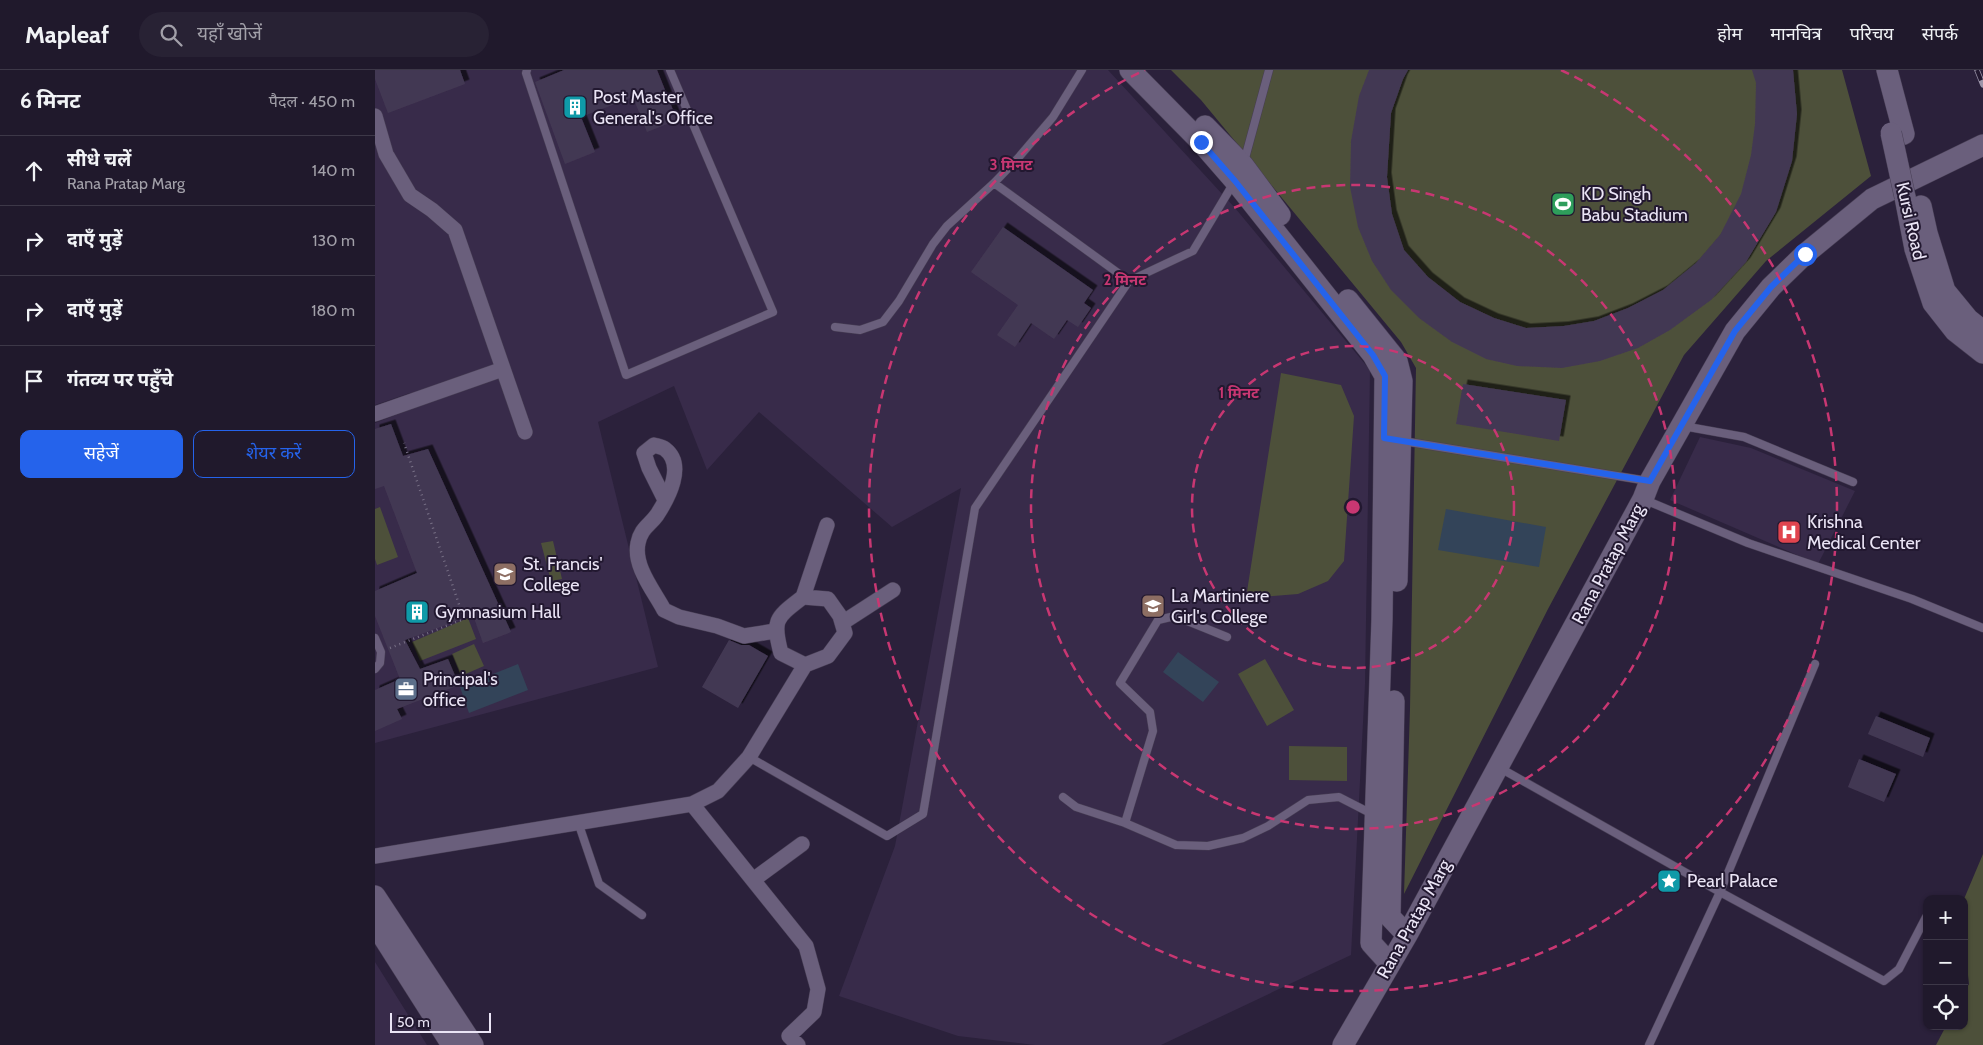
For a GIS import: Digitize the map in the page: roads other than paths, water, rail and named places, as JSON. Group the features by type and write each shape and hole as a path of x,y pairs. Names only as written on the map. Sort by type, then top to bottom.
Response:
{"main road":[{"path":"1130,70 1201,142 1239,173"},
{"path":"1151,70 1239,173 1373,355 1385,376 1392,439 1390,918 1407,935"},
{"name":"Kursi Road","path":"1874,70 1897,134"},
{"name":"Kursi Road","path":"1887,70 1897,134 1912,195 1927,233 1945,291 1968,319 1983,331"},
{"name":"Rana Pratap Marg","path":"1343,1045 1407,935 1735,331 1771,287 1805,254 1872,199 1983,145"},
{"name":"Kursi Road","path":"1912,195 1915,249 1933,303 1955,331 1983,353"},
{"path":"1390,964 1371,943 1382,620 1392,439"},
{"path":"375,896 473,1045"},
{"path":"375,924 452,1045"}],"street":[{"path":"375,116 386,154 410,195 432,210 455,230 525,432"},
{"path":"375,414 503,369"},
{"path":"665,500 656,516 645,527 638,544 639,562 664,610 679,617 717,626 744,636 775,631"},
{"path":"805,665 781,653 775,631 780,615 803,597 827,525"},
{"path":"842,623 893,590"},
{"path":"375,856 692,804 718,792 749,757 805,665 828,656 845,633 840,616 829,599 803,597"},
{"path":"692,804 806,946 818,989 814,1012 789,1036 798,1045"},
{"path":"753,880 801,844"}],"lane":[{"path":"529,71 626,374 773,312 671,70"},
{"path":"835,327 860,330 883,322 899,301 933,244 947,226 1019,157 1053,117 1081,70"},
{"path":"749,757 887,836 923,814 975,508 1129,281 1193,251 1239,173 1269,70"},
{"path":"994,183 1129,281"},
{"path":"1683,426 1744,437 1853,482"},
{"path":"1392,439 1647,490 1748,543 1912,598 1983,628"},
{"path":"1125,823 1153,731 1150,712 1120,683 1158,620 1175,616 1227,638"},
{"path":"375,638 381,652 380,663 375,669"},
{"path":"1649,1045 1720,892 1815,664"},
{"path":"1498,767 1720,892 1885,981 1899,969 1923,923"},
{"path":"1063,797 1076,807 1125,823 1176,845 1208,846 1243,838 1268,826 1308,800 1339,797 1376,816"},
{"path":"578,822 599,884 641,915"}],"water":[{"path":"1446,509 1546,527 1539,567 1438,550"},
{"path":"1178,652 1219,682 1203,702 1163,672"},
{"path":"518,664 528,690 469,713 460,687"}],"railway":[{"path":"1977,70 1983,85"}],"place":[{"name":"Post Master General's Office","path":"575,107"},
{"name":"KD Singh Babu Stadium","path":"1563,204"},
{"name":"Krishna Medical Center","path":"1789,532"},
{"name":"St. Francis' College","path":"505,574"},
{"name":"La Martiniere Girl's College","path":"1153,606"},
{"name":"Gymnasium Hall","path":"417,612"},
{"name":"Principal's office","path":"406,689"},
{"name":"Pearl Palace","path":"1669,881"}]}
